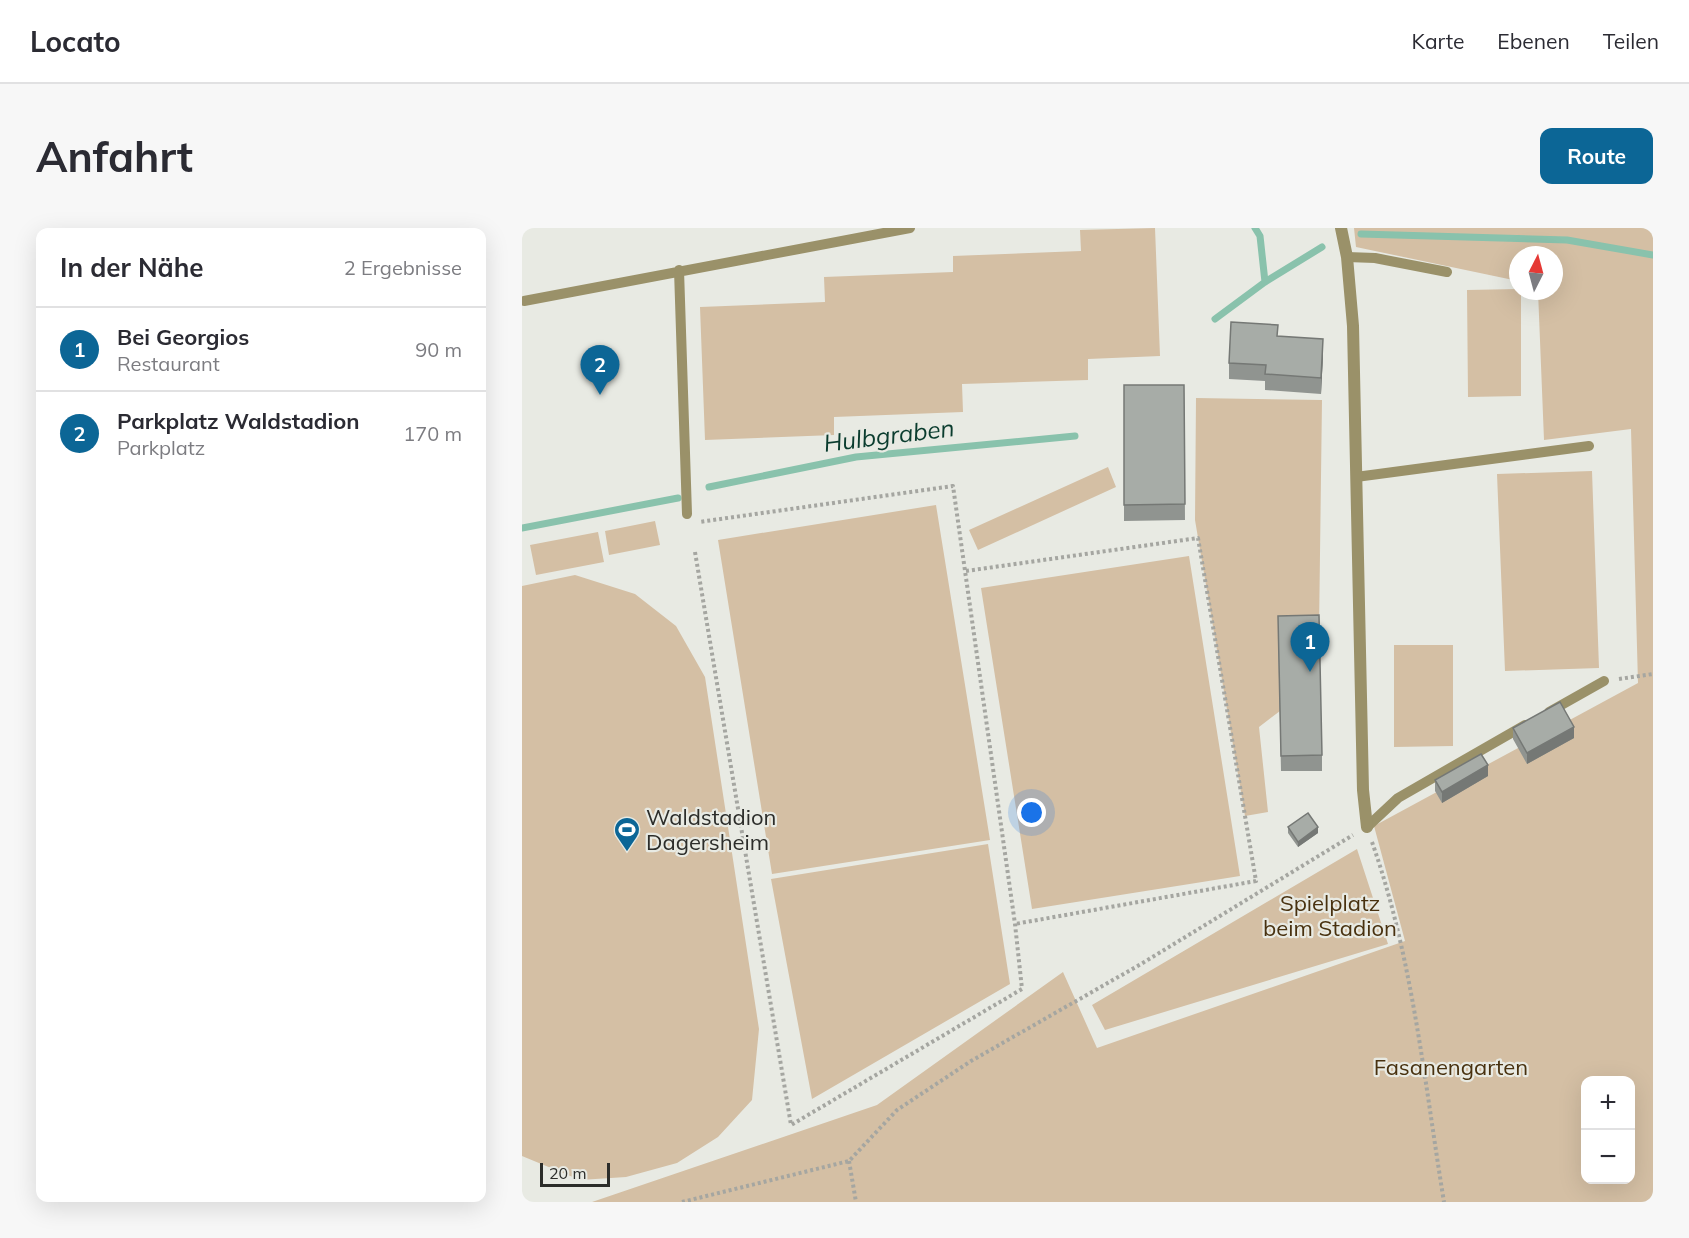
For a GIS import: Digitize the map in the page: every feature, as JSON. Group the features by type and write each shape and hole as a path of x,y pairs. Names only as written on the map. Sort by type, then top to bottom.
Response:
{"street":[{"path":"1341,228 1347,256 1353,326 1364,790 1367,827"}],"lane":[{"path":"524,301 910,228"},
{"path":"1347,256 1375,258 1447,272"},
{"path":"679,270 687,514"},
{"path":"1356,477 1589,446"},
{"path":"1542,716 1604,681"},
{"path":"1367,827 1398,798 1532,722"}],"path":[{"path":"695,552 791,1125 1022,989 1015,924 953,486 698,523"},
{"path":"966,571 1198,538 1256,881 1015,924"},
{"path":"1604,681 1653,674"},
{"path":"682,1202 849,1161 897,1110 971,1061 1141,964 1367,827 1385,879 1410,981 1444,1202"},
{"path":"849,1161 856,1202"}],"green space":[{"path":"1155,228 1160,356 1088,359 1088,380 962,384 963,412 834,417 834,435 705,440 700,307 825,302 824,277 953,272 953,256 1081,251 1080,230"},
{"name":"Fasanengarten","path":"1354,228 1653,228 1653,1202 592,1202 877,1105 1063,972 1097,1048 1405,941 1374,826 1638,683 1631,429 1544,440 1538,300 1563,300 1563,246 1509,246 1509,279 1356,247"},
{"path":"1509,289 1509,300 1521,300 1521,396 1468,397 1467,290"},
{"path":"1196,398 1322,400 1319,631 1278,632 1280,711 1259,727 1268,812 1245,816 1195,520"},
{"path":"1108,467 1116,487 978,550 969,530"},
{"path":"1592,471 1599,668 1505,671 1497,474"},
{"path":"936,505 990,840 772,874 718,540"},
{"path":"655,521 660,545 609,555 605,531"},
{"path":"598,532 604,562 536,575 530,545"},
{"path":"1189,556 1240,876 1032,909 981,588"},
{"name":"Waldstadion Dagersheim","path":"575,575 635,594 676,626 705,677 759,1029 752,1100 718,1137 677,1163 626,1177 580,1180 522,1156 522,586"},
{"path":"1394,645 1453,645 1453,746 1394,747"},
{"path":"988,844 1010,984 812,1099 771,879"},
{"name":"Spielplatz beim Stadion","path":"1357,849 1388,944 1105,1030 1092,1005"}],"building":[{"path":"1231,322 1278,325 1277,336 1323,339 1321,378 1265,374 1266,365 1229,363"},
{"path":"1124,385 1184,385 1185,504 1124,505"},
{"path":"1319,615 1322,755 1281,756 1278,616"},
{"path":"1560,702 1574,727 1527,753 1513,728"},
{"path":"1481,754 1488,765 1442,792 1435,780"},
{"path":"1308,813 1318,827 1298,842 1288,827"}],"waterway":[{"path":"1255,228 1260,236 1265,282"},
{"name":"Hulbgraben","path":"1361,234 1567,240 1653,255"},
{"name":"Hulbgraben","path":"1215,319 1265,282 1322,247"},
{"name":"Hulbgraben","path":"709,487 856,457 1075,436"},
{"name":"Hulbgraben","path":"522,528 678,498"}],"place":[{"name":"Parkplatz Waldstadion","path":"600,395"},
{"name":"Bei Georgios","path":"1310,672"},
{"name":"Waldstadion Dagersheim","path":"627,853"}]}
